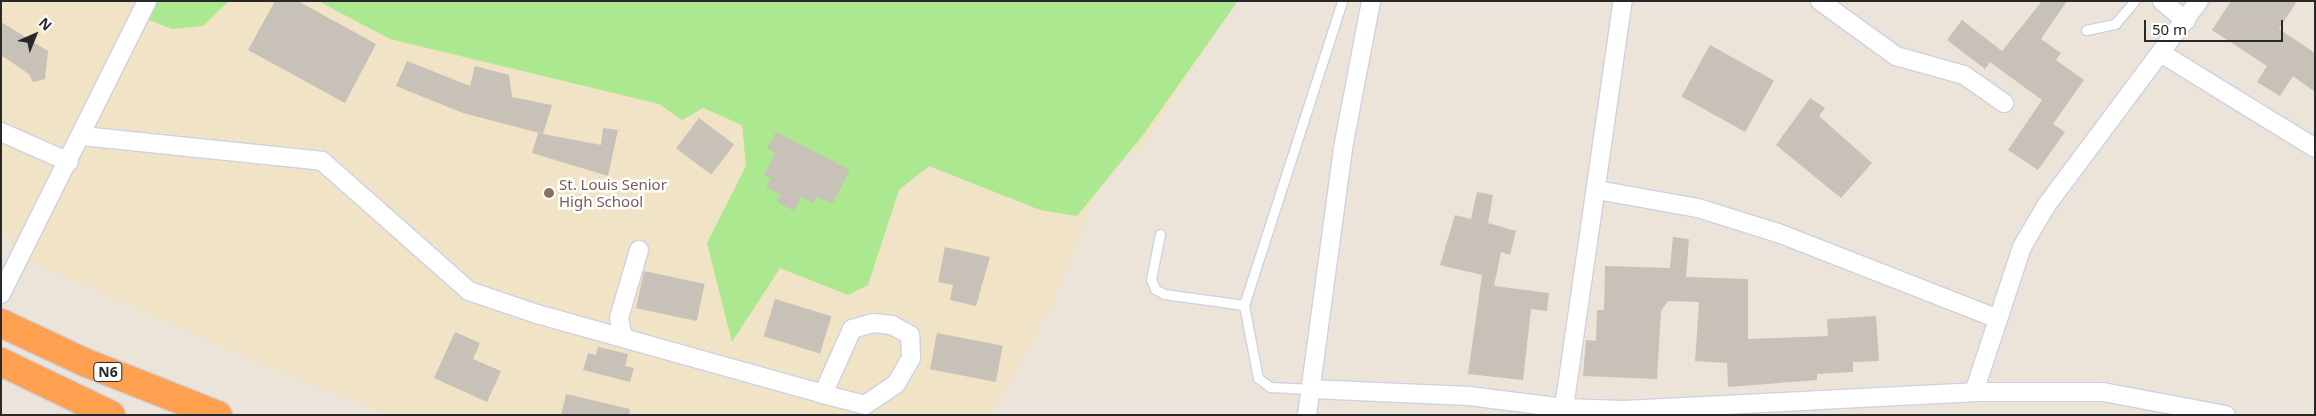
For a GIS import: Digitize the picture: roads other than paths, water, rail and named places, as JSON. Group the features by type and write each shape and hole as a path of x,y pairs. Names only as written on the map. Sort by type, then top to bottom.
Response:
{"highway":[{"name":"N6","path":"1,324 84,362 218,415"},
{"name":"N6","path":"1,362 111,415"}],"street":[{"path":"1,294 82,136 147,1"},
{"path":"1307,415 1343,148 1371,1"},
{"path":"1564,408 1623,1"},
{"path":"1820,1 1896,56 1964,75 2004,103"},
{"path":"2162,1 2186,21"},
{"path":"1974,392 1996,318 2022,247 2046,206 2164,55 2199,1"},
{"path":"2164,55 2315,148"},
{"path":"1,132 69,162"},
{"path":"82,136 322,161 469,291 823,394 865,404 896,384 911,358 910,336 892,325 873,323 852,329 823,394"},
{"path":"1597,190 1698,208 1778,233 1996,318"},
{"path":"623,337 619,318 639,250"},
{"path":"1311,389 1469,396 1588,412 1835,408 1974,392 2103,392 2226,415"}],"lane":[{"path":"1311,389 1270,387 1258,378 1244,305 1342,1"},
{"path":"2086,30 2115,24 2134,1"},
{"path":"1160,234 1152,279 1155,289 1164,294 1244,305"}],"place":[{"name":"St. Louis Senior High School","path":"549,193"}]}
